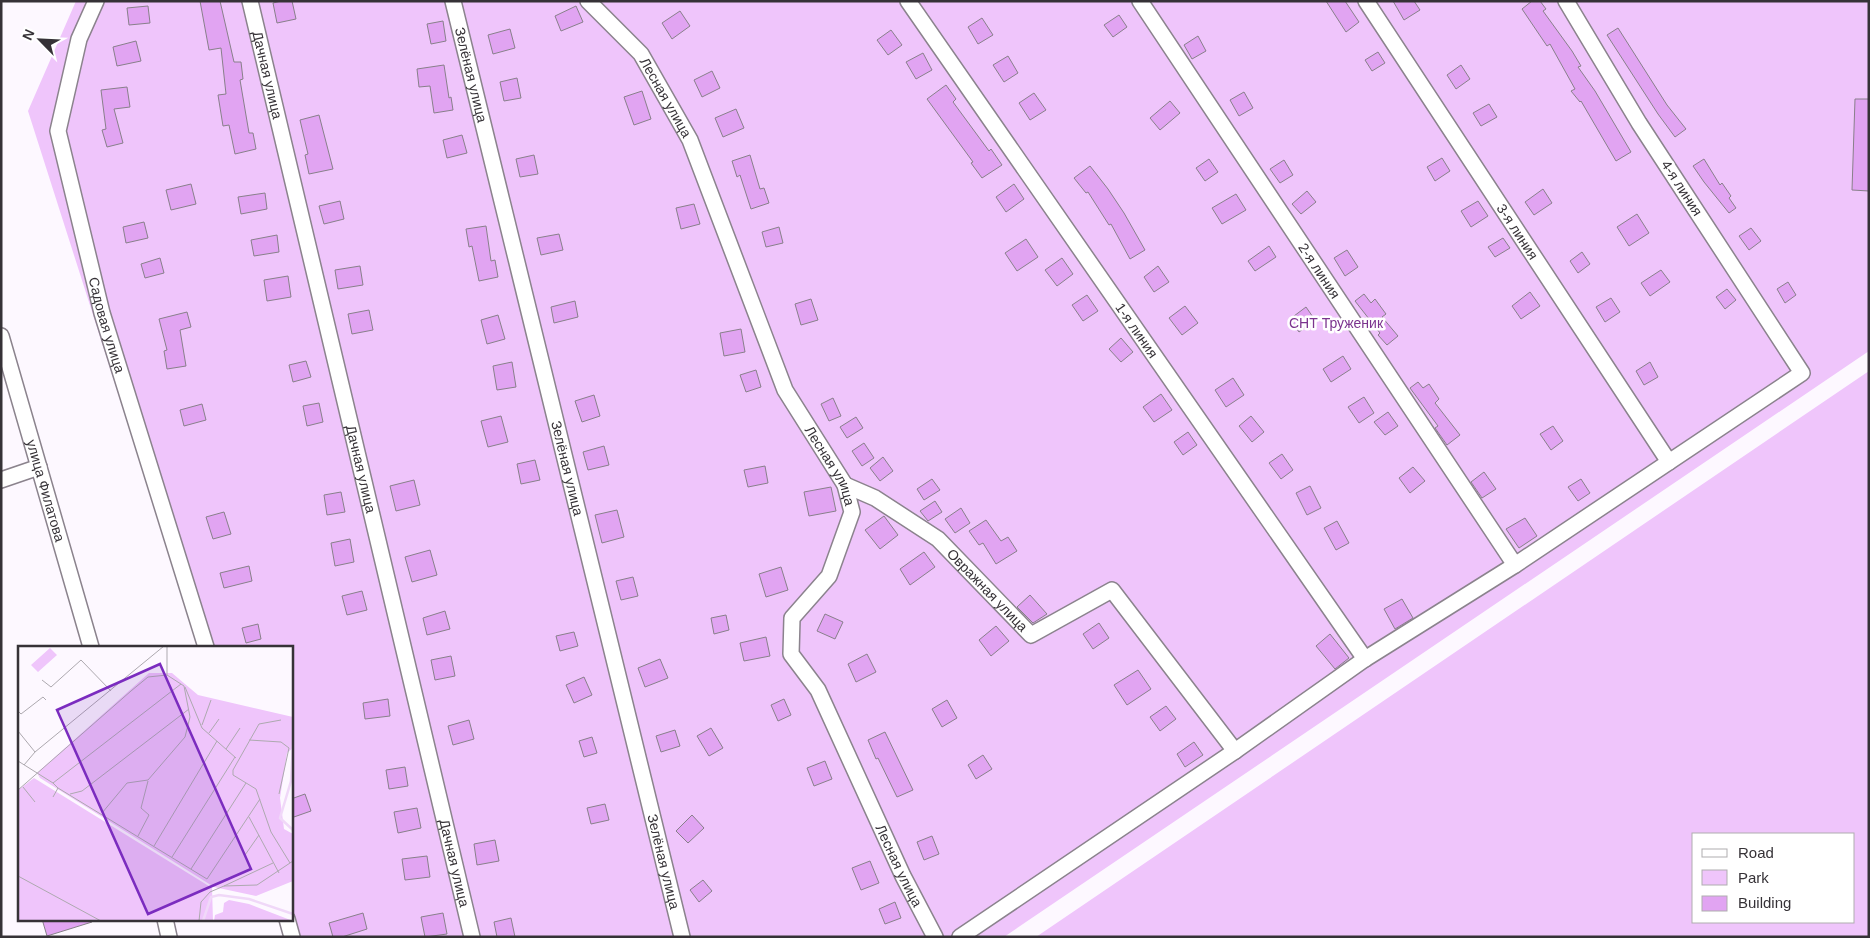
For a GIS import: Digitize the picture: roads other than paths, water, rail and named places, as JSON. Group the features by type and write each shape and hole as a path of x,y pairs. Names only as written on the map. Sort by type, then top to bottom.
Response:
{"street":[{"name":"Садовая улица","path":"96,1 79,39 58,131 102,313 206,646"},
{"name":"Дачная улица","path":"250,1 472,937"},
{"name":"Зелёная улица","path":"453,1 682,937"},
{"name":"Лесная улица","path":"588,1 641,54 690,140 785,390 845,485 852,512 829,576 792,618 791,654 818,690 895,859 935,937"},
{"name":"1-я линия","path":"908,1 1365,659"},
{"name":"2-я линия","path":"1140,1 1515,565"},
{"name":"3-я линия","path":"1366,1 1669,462"},
{"name":"4-я линия","path":"1566,1 1639,123 1802,373 1669,462"},
{"name":"улица Филатова","path":"1,336 90,646"},
{"path":"960,937 1235,751 1365,659 1515,565 1669,462"},
{"path":"1,480 39,467"},
{"name":"Овражная улица","path":"845,485 875,498 938,539 1031,635 1112,590 1235,751"},
{"path":"165,920 169,937"},
{"path":"287,920 292,937"}],"park label":[{"name":"СНТ Труженик","path":"1336,323"}]}
